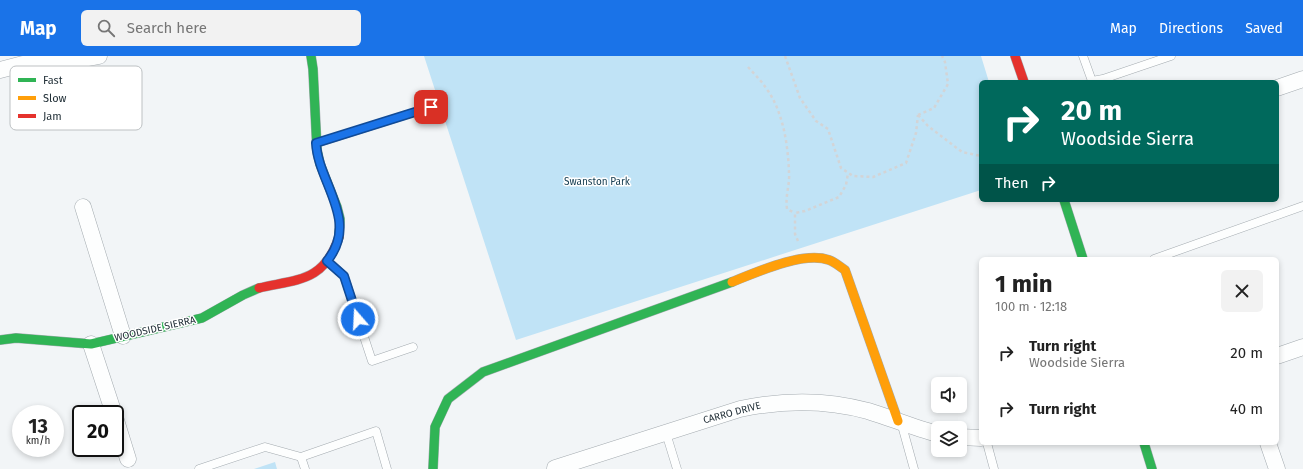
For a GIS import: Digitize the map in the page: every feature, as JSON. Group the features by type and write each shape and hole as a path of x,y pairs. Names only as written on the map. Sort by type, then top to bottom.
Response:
{"street":[{"path":"15,66 23,64 63,63 99,56"},
{"name":"WOODSIDE SIERRA","path":"0,340 16,338 91,344 202,318 243,295 260,288 296,282 308,277 321,268 332,255 336,246 339,237 340,219 337,207 320,164 317,150 312,56"},
{"path":"1015,56 1023,80"},
{"path":"0,70 10,67"},
{"path":"1279,87 1303,79"},
{"path":"1065,202 1082,257"},
{"path":"83,207 123,336"},
{"path":"433,469 435,427 448,400 483,372 786,262 815,259 828,260 845,270 899,422"},
{"path":"91,344 111,405"},
{"path":"1279,355 1303,347"},
{"name":"CARRO DRIVE","path":"555,469 740,409 765,404 791,402 829,403 867,411 931,432"},
{"path":"967,437 979,438"},
{"path":"1145,445 1152,469"},
{"path":"1269,445 1277,469"},
{"path":"124,446 128,459"}],"lane":[{"path":"1083,56 1092,80"},
{"path":"1098,80 1171,56"},
{"path":"316,143 431,107"},
{"path":"1160,257 1303,206"},
{"path":"327,261 344,276 372,361 414,347"},
{"path":"899,422 914,469"},
{"path":"199,469 265,447 301,456 376,431 387,469"},
{"path":"666,432 677,469"},
{"path":"988,445 994,469"},
{"path":"301,456 305,469"}],"path":[{"path":"785,56 800,98 816,121 828,129 841,168 853,176 873,177 906,163 916,133 918,116"},
{"path":"918,116 934,108 948,84 945,62 942,56"},
{"path":"748,67 766,88 775,104 785,136 789,174 785,200 787,209 795,213 806,211 839,197 846,185 848,173"},
{"path":"918,116 928,126 962,152 979,156"},
{"path":"795,213 794,234 806,260"}],"green space":[{"name":"Swanston Park","path":"424,56 981,56 988,80 979,80 979,191 516,340"},
{"path":"275,462 277,469 254,469"}],"traffic: fast":[{"path":"311,56 317,150 320,164 337,207 340,219 339,237"},
{"path":"1065,202 1082,257"},
{"path":"433,469 435,427 448,399 483,372 732,282"},
{"path":"0,340 16,338 91,344 202,318 243,295 259,288"},
{"path":"1145,445 1152,469"}],"traffic: slow":[{"path":"732,282 780,264 806,258 829,260 845,270 898,421"}],"traffic: jam":[{"path":"1015,56 1023,80"},
{"path":"259,288 297,280 317,271 326,263 333,252 339,237"}],"route":[{"path":"358,319 344,276 327,261 332,255 339,237 340,219 337,207 320,164 316,143 431,107"}]}
